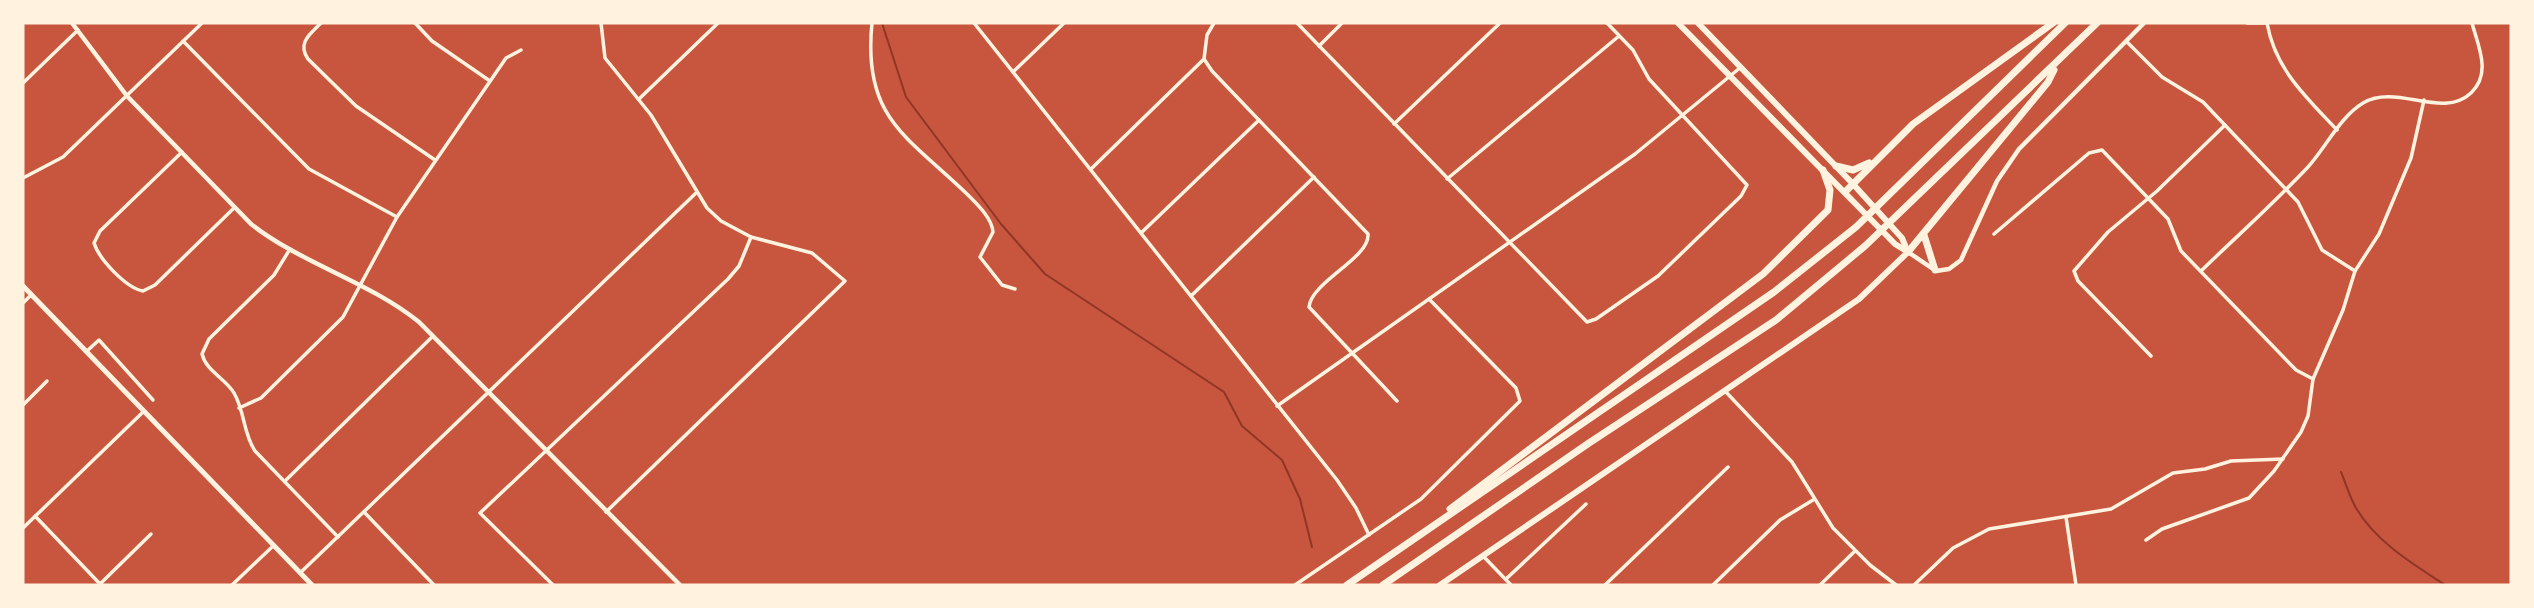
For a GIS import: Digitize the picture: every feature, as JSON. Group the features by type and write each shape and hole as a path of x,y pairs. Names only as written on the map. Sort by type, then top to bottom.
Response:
{"highway":[{"path":"1836,166 1853,170 1864,167 1940,103 2053,23"},
{"path":"1347,585 1774,292 1826,253 2065,23"},
{"path":"1383,585 1776,320 1865,246 2097,23"},
{"path":"1908,252 1924,236 2048,82 2057,63"},
{"path":"1845,192 1881,154"},
{"path":"1403,547 1506,465 1763,274 1828,210 1830,190 1823,170"},
{"path":"1924,236 1935,270"},
{"path":"1389,585 1440,545"}],"main road":[{"path":"1678,23 1895,244 1908,252"},
{"path":"1698,23 1853,184 1859,194 1902,238 1908,252"},
{"path":"1440,585 1859,299 1908,252"},
{"path":"23,286 142,413 312,585"}],"street":[{"path":"72,23 127,96 262,233 409,313 680,585"},
{"path":"23,177 63,157 202,23"},
{"path":"321,23 306,37 303,51 356,106 435,160"},
{"path":"415,23 432,41 490,81"},
{"path":"601,23 605,58 639,99 696,193 721,221 751,237 812,253 845,281 606,512"},
{"path":"639,99 718,23"},
{"path":"873,23 871,68 884,112 931,164 962,190 989,219 993,232 980,257 1002,285 1015,289"},
{"path":"974,23 1343,488 1368,535"},
{"path":"1013,72 1065,23"},
{"path":"1091,169 1205,59 1207,35 1214,23"},
{"path":"1297,23 1587,322 1596,319 1665,270 1741,196 1747,185 1649,79 1635,54 1607,23"},
{"path":"1319,46 1342,23"},
{"path":"1394,124 1500,23"},
{"path":"1908,252 1935,270 1950,269 1961,260 1997,181 2019,149 2144,23"},
{"path":"2247,23 2267,23 2275,52 2288,76 2337,130"},
{"path":"2200,271 2313,162 2356,108 2370,99 2391,95 2424,100 2458,100 2468,95 2479,82 2483,65 2472,23"},
{"path":"23,83 78,30"},
{"path":"1447,179 1619,36"},
{"path":"183,41 309,169 397,216"},
{"path":"2126,41 2157,73 2194,95 2225,125 2305,211 2322,250 2355,271"},
{"path":"239,408 261,398 337,323 397,216 506,58 521,50"},
{"path":"1205,59 1369,238 1308,304 1313,314 1397,401"},
{"path":"1277,406 1636,155 1741,67"},
{"path":"2147,540 2162,529 2243,502 2260,488 2283,458 2308,416 2313,379 2343,310 2355,271 2379,234 2411,158 2424,100"},
{"path":"1141,233 1259,120"},
{"path":"2151,356 2074,274 2102,237 2149,198 2225,125"},
{"path":"1994,234 2096,149 2102,150 2171,223 2180,249 2200,271 2296,370 2313,379"},
{"path":"181,152 100,231 94,243 100,255 130,286 143,291 155,285 235,207"},
{"path":"1191,296 1314,177"},
{"path":"300,573 696,193"},
{"path":"553,585 480,513 729,279 739,267 751,237"},
{"path":"290,249 274,275 204,345 202,355 234,393 250,443 338,537"},
{"path":"23,303 32,295"},
{"path":"1295,585 1427,493 1516,408 1521,398 1429,299"},
{"path":"284,481 433,335"},
{"path":"86,353 99,340 153,400"},
{"path":"23,404 47,381"},
{"path":"1725,391 1792,462 1828,523 1855,551 1896,585"},
{"path":"23,528 142,413"},
{"path":"1914,585 1953,548 1980,533 2115,508 2173,472 2205,469 2231,461 2283,458"},
{"path":"1605,585 1728,467"},
{"path":"1713,585 1780,520 1813,500"},
{"path":"1506,579 1586,504"},
{"path":"364,512 434,585"},
{"path":"35,516 101,585 151,534"},
{"path":"2066,517 2076,585"},
{"path":"232,585 272,547"},
{"path":"1820,585 1855,551"},
{"path":"1483,556 1511,585"}],"waterway":[{"path":"882,23 906,97 1001,224 1045,274 1224,392 1242,426 1282,460 1300,499 1312,547"},
{"path":"2341,472 2356,508 2374,531 2396,551 2445,585"}]}
